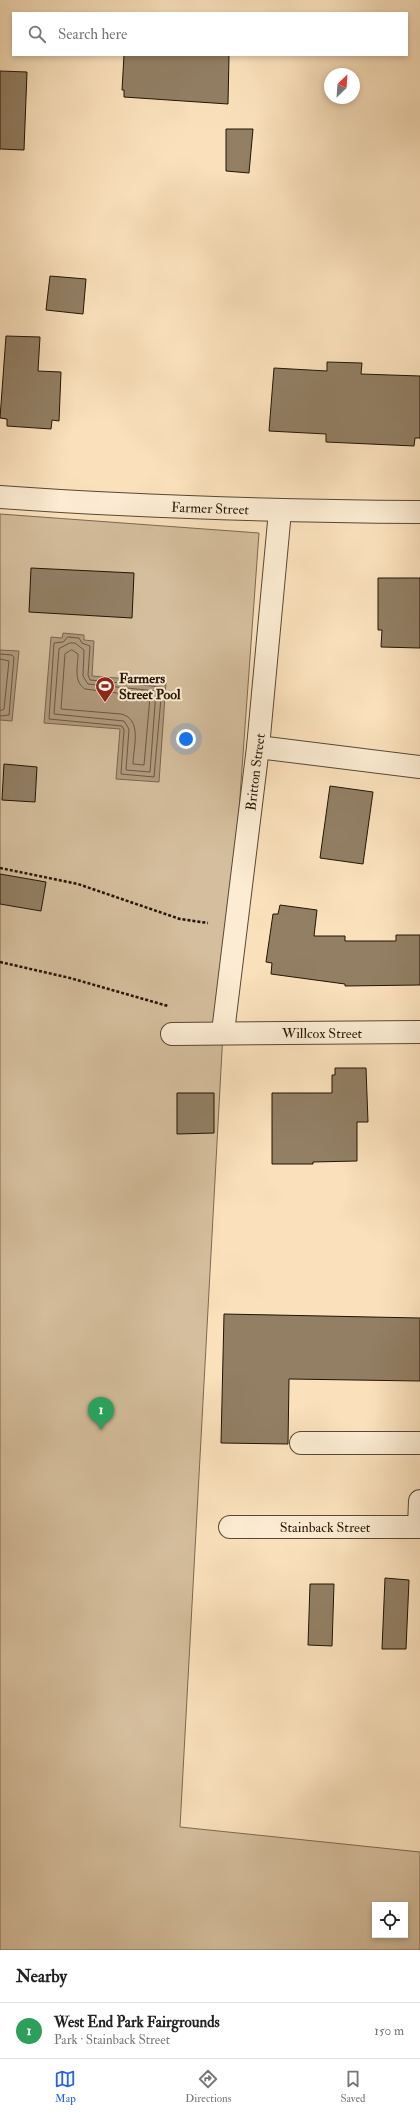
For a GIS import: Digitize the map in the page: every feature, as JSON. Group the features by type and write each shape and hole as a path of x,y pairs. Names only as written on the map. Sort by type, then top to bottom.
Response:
{"street":[{"name":"Farmer Street","path":"0,497 94,504 280,511 420,512"},
{"name":"Britton Street","path":"223,1032 258,747 280,511"},
{"path":"258,747 420,767"},
{"name":"Willcox Street","path":"172,1034 223,1032 420,1032"},
{"path":"301,1443 420,1443"},
{"path":"420,1500 420,1527"},
{"name":"Stainback Street","path":"230,1527 420,1527"}],"path":[{"path":"0,868 78,884 180,919 236,926"},
{"path":"0,962 70,978 175,1007"}],"shaded area":[{"path":"0,514 259,533 223,1032 180,1827 420,1852 420,1950 0,1950"}],"water":[{"name":"Farmers Street Pool","path":"63,633 84,635 84,640 94,641 92,676 166,682 159,782 116,779 120,729 44,723 51,637 62,638"},
{"path":"0,650 19,651 12,721 0,720"}],"building":[{"path":"124,56 229,56 228,104 124,97 124,90 122,90"},
{"path":"0,71 27,72 24,150 0,149"},
{"path":"226,129 253,129 249,173 226,171"},
{"path":"50,276 86,279 83,314 46,310"},
{"path":"6,336 40,337 38,371 61,372 59,421 52,420 51,429 7,426 7,419 0,418"},
{"path":"327,362 362,363 361,374 420,376 420,438 415,438 414,446 326,442 326,434 269,431 274,368 327,371"},
{"path":"31,568 134,573 132,618 29,612"},
{"path":"378,578 420,578 420,648 381,647 382,630 378,630"},
{"path":"4,764 37,767 35,802 2,800"},
{"path":"330,786 373,792 363,864 320,858"},
{"path":"0,874 46,882 41,911 0,904"},
{"path":"280,905 317,910 314,936 345,936 345,941 396,941 396,935 420,935 420,985 345,986 345,984 271,974 272,963 266,962 273,914 278,914"},
{"path":"335,1068 366,1068 368,1122 357,1122 357,1161 313,1162 313,1164 272,1164 272,1093 332,1093 332,1075 335,1075"},
{"path":"177,1093 214,1093 214,1133 177,1134"},
{"path":"224,1314 420,1318 420,1381 289,1379 288,1444 221,1443"},
{"path":"385,1578 409,1580 406,1649 382,1649"},
{"path":"310,1584 334,1584 332,1646 308,1645"}],"place":[{"name":"Farmers Street Pool","path":"105,703"},
{"name":"West End Park Fairgrounds","path":"101,1430"}]}
